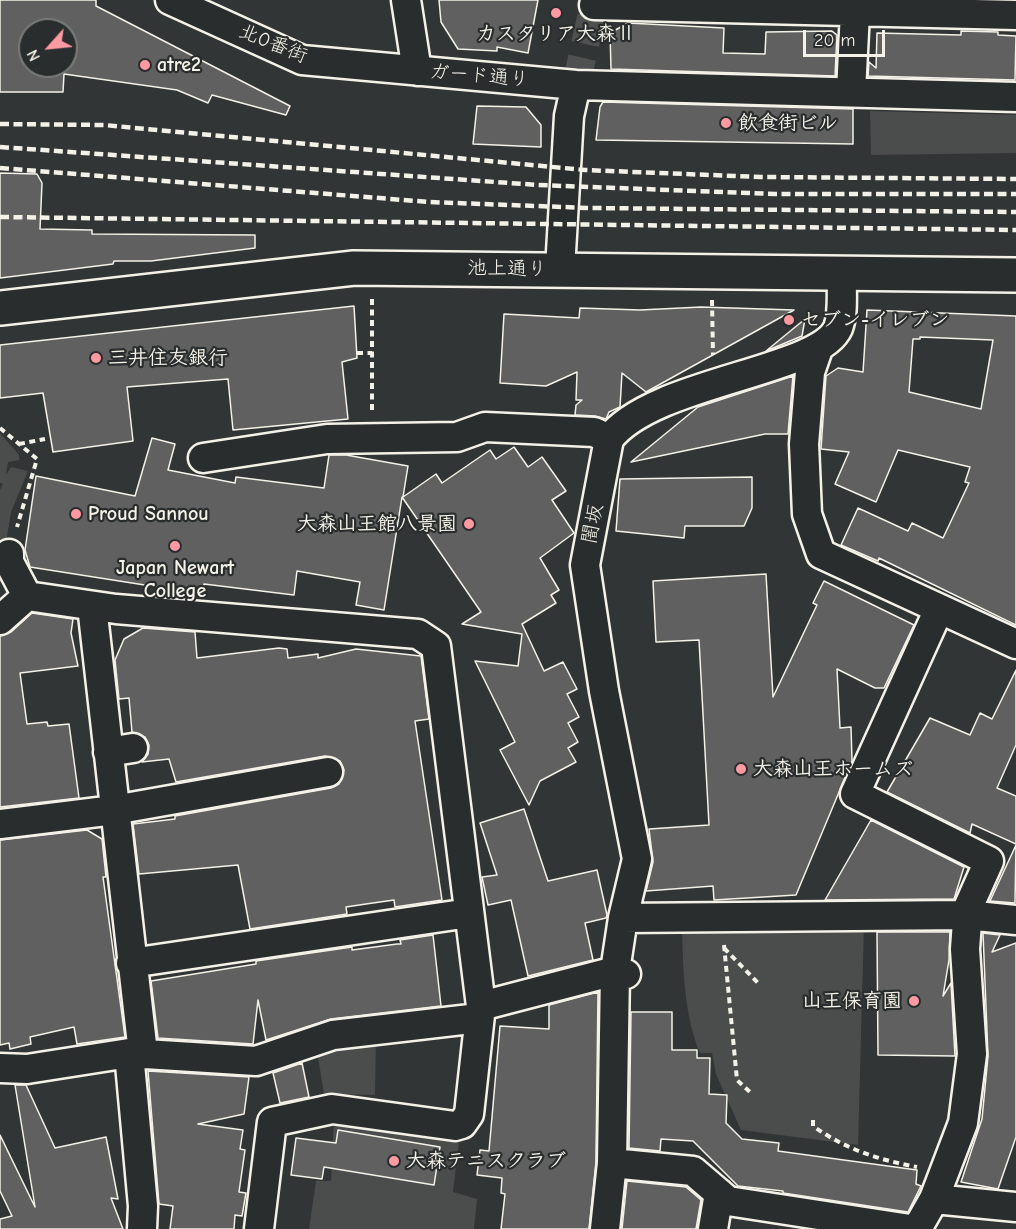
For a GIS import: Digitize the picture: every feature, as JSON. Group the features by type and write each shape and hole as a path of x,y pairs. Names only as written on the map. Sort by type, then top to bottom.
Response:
{"main road":[{"name":"池上通り","path":"0,308 354,268 1016,275"}],"street":[{"name":"北0番街","path":"170,0 302,60 417,71"},
{"name":"ガード通り","path":"406,0 417,71 576,85 1016,97"},
{"path":"594,5 1016,15"},
{"path":"850,92 855,12"},
{"path":"560,269 568,116 576,85"},
{"path":"842,273 837,329 818,349 810,372 804,444 807,514 821,554 1016,644"},
{"path":"203,458 327,438 457,437 485,427 594,432 609,439 616,430 635,417 672,398 818,349"},
{"name":"闇坂","path":"605,1229 612,1163 623,918 637,860 604,691 585,565 609,439"},
{"path":"9,554 9,562 27,596"},
{"path":"27,596 92,606 418,634 436,646 480,1012 469,1114 462,1124 447,1126 332,1109 272,1122 259,1229"},
{"path":"0,620 27,596"},
{"path":"92,606 120,750 114,810 131,963 143,1206 142,1229"},
{"path":"917,1229 934,1199 963,1123 972,1053 965,949 968,908 989,861 855,794 939,609"},
{"path":"0,824 114,810 328,772"},
{"path":"131,963 469,913"},
{"path":"623,918 968,915 1016,920"},
{"path":"0,1068 27,1069 85,1065 136,1053 256,1061 333,1035 480,1012 620,972"},
{"path":"612,1163 693,1171 728,1201 910,1229"},
{"path":"713,1229 719,1193"},
{"path":"934,1199 1016,1207"}],"path":[{"path":"372,295 372,438"},
{"path":"712,300 713,383"},
{"path":"357,353 372,353"},
{"path":"1,428 37,459 9,554"},
{"path":"18,444 45,439"},
{"path":"718,917 724,948 737,1080 751,1093"},
{"path":"724,948 759,984"},
{"path":"813,1120 813,1125 835,1142 881,1160 922,1168"}],"shaded area":[{"path":"870,111 1016,115 1016,153 871,155"},
{"path":"0,433 19,455 19,460 8,462 6,475 11,467 28,471 11,512 5,548 0,547 0,490 3,484 0,483"},
{"path":"864,925 858,1145 741,1130 716,1074 712,1053 700,1053 695,1038 685,992 682,928"},
{"path":"376,1037 375,1095 324,1094 317,1051"},
{"name":"大森テニスクラブ","path":"334,1119 459,1141 453,1192 477,1199 474,1229 309,1229 316,1181 331,1181"}],"building":[{"path":"0,0 96,0 96,6 290,106 286,115 212,95 208,103 177,90 78,76 78,18 18,18 18,78 64,78 63,92 0,92"},
{"path":"439,0 538,0 528,53 497,47 497,51 458,49 441,22"},
{"path":"628,23 724,28 723,53 765,54 766,32 832,31 837,35 835,76 611,69 610,33"},
{"path":"961,31 998,32 998,35 1016,36 1015,80 868,76 869,62 876,68 877,33 961,35"},
{"name":"飲食街ビル","path":"603,102 853,109 853,144 596,140 600,107"},
{"path":"477,106 526,107 541,125 541,147 473,144"},
{"path":"0,173 37,174 42,183 40,229 92,230 92,234 255,235 255,248 151,261 114,261 113,264 0,278"},
{"path":"354,306 357,358 342,362 348,419 233,430 228,379 127,387 133,441 53,452 43,393 0,398 0,345"},
{"path":"701,307 794,310 646,392 622,373 620,407 609,412 606,419 575,415 576,405 582,400 576,400 577,372 546,386 500,383 504,314 579,318 580,308 640,310"},
{"path":"867,310 1016,316 1016,625 879,558 878,561 841,545 858,508 908,531 912,523 943,538 969,483 965,482 970,467 898,450 876,502 835,484 849,452 821,449 826,376 838,368 863,372","holes":["920,337 993,340 981,409 909,392 913,339 920,339"]},
{"path":"805,319 802,336 766,351"},
{"path":"793,376 788,434 765,434 631,462 698,407"},
{"path":"152,438 175,444 168,470 235,483 236,477 324,488 329,455 346,455 408,466 403,497 436,474 442,483 490,450 496,459 514,447 528,467 542,457 566,491 552,500 574,533 540,558 559,590 551,595 556,603 522,624 544,671 563,662 577,689 567,694 579,717 568,723 578,742 568,748 576,762 540,781 529,805 500,750 515,742 475,661 518,666 522,634 462,624 481,612 402,497 384,610 356,605 360,582 297,571 294,595 204,584 202,594 30,567 25,550 36,476 135,496"},
{"path":"752,477 752,508 744,526 685,526 684,538 616,531 620,479"},
{"path":"766,574 773,697 817,605 813,603 824,581 914,625 884,688 875,688 837,669 840,728 851,727 852,761 796,895 714,900 713,886 646,891 653,862 649,829 709,825 699,640 656,642 653,581"},
{"path":"32,613 73,619 71,633 78,666 20,673 27,724 47,722 48,726 69,724 79,798 0,807 0,636 11,632"},
{"path":"143,628 195,632 197,658 279,648 287,649 288,658 318,654 318,658 356,649 421,656 429,719 415,721 442,900 395,907 394,900 346,907 347,914 250,929 238,865 139,874 133,824 175,819 175,816 331,788 339,784 344,770 340,761 325,756 176,782 169,759 142,762 148,754 149,745 145,737 132,732 129,698 119,699 115,660 124,639"},
{"path":"1016,670 1016,745 997,788 1016,796 1016,844 972,824 970,833 887,792 930,718 970,735 980,713 992,719"},
{"path":"524,809 548,881 597,870 607,915 606,918 585,923 593,960 528,976 511,900 488,905 482,877 497,875 480,823"},
{"path":"871,820 964,867 954,899 825,900"},
{"path":"87,830 102,839 106,877 103,877 125,1037 77,1044 74,1027 30,1037 31,1044 10,1049 9,1043 0,1045 0,840"},
{"path":"1016,845 1015,903 990,901"},
{"name":"山王保育園","path":"877,932 950,932 949,960 943,996 951,983 955,1056 878,1055"},
{"path":"983,933 1000,935 992,952 1016,943 1016,1137 998,1189 961,1182 982,1119 988,1056"},
{"path":"433,935 441,1006 331,1019 266,1040 258,1000 253,1044 158,1038 151,981 256,964 256,961 352,947 352,950 401,944 400,940"},
{"path":"598,992 596,1162 589,1229 501,1229 505,1194 501,1193 502,1178 477,1175 480,1150 489,1151 500,1026 549,1029 549,1005"},
{"path":"631,1012 672,1012 672,1050 697,1050 697,1058 710,1058 709,1094 727,1095 726,1123 742,1139 779,1143 778,1151 917,1170 916,1184 921,1186 908,1212 783,1193 783,1191 738,1186 693,1141 661,1139 660,1151 629,1148"},
{"path":"302,1063 309,1097 280,1103 273,1073"},
{"path":"148,1071 249,1077 244,1114 198,1124 243,1130 240,1149 245,1150 239,1192 246,1193 242,1216 235,1215 234,1229 170,1229 173,1206 159,1204"},
{"path":"15,1085 26,1085 55,1148 106,1137 118,1199 111,1198 123,1229 0,1229 0,1219 12,1216 0,1191 0,1135 35,1207"},
{"path":"338,1130 440,1147 434,1185 324,1167 322,1179 291,1175 296,1138 336,1143"},
{"path":"627,1181 686,1187 701,1200 696,1229 622,1229"}],"tunnel":[{"path":"576,85 595,0"}],"railway":[{"path":"0,124 104,125 585,170 761,177 1016,179"},
{"path":"0,147 538,185 775,194 1016,194"},
{"path":"0,168 429,202 589,208 1016,212"},
{"path":"0,217 1016,230"}],"place":[{"name":"カスタリア大森Ⅱ","path":"556,13"},
{"name":"atre2","path":"145,65"},
{"name":"飲食街ビル","path":"726,123"},
{"name":"セブン-イレブン","path":"789,320"},
{"name":"三井住友銀行","path":"96,358"},
{"name":"Proud Sannou","path":"76,514"},
{"name":"大森山王館八景園","path":"469,524"},
{"name":"Japan Newart College","path":"175,546"},
{"name":"大森山王ホームズ","path":"741,769"},
{"name":"山王保育園","path":"914,1001"},
{"name":"大森テニスクラブ","path":"394,1161"}]}
